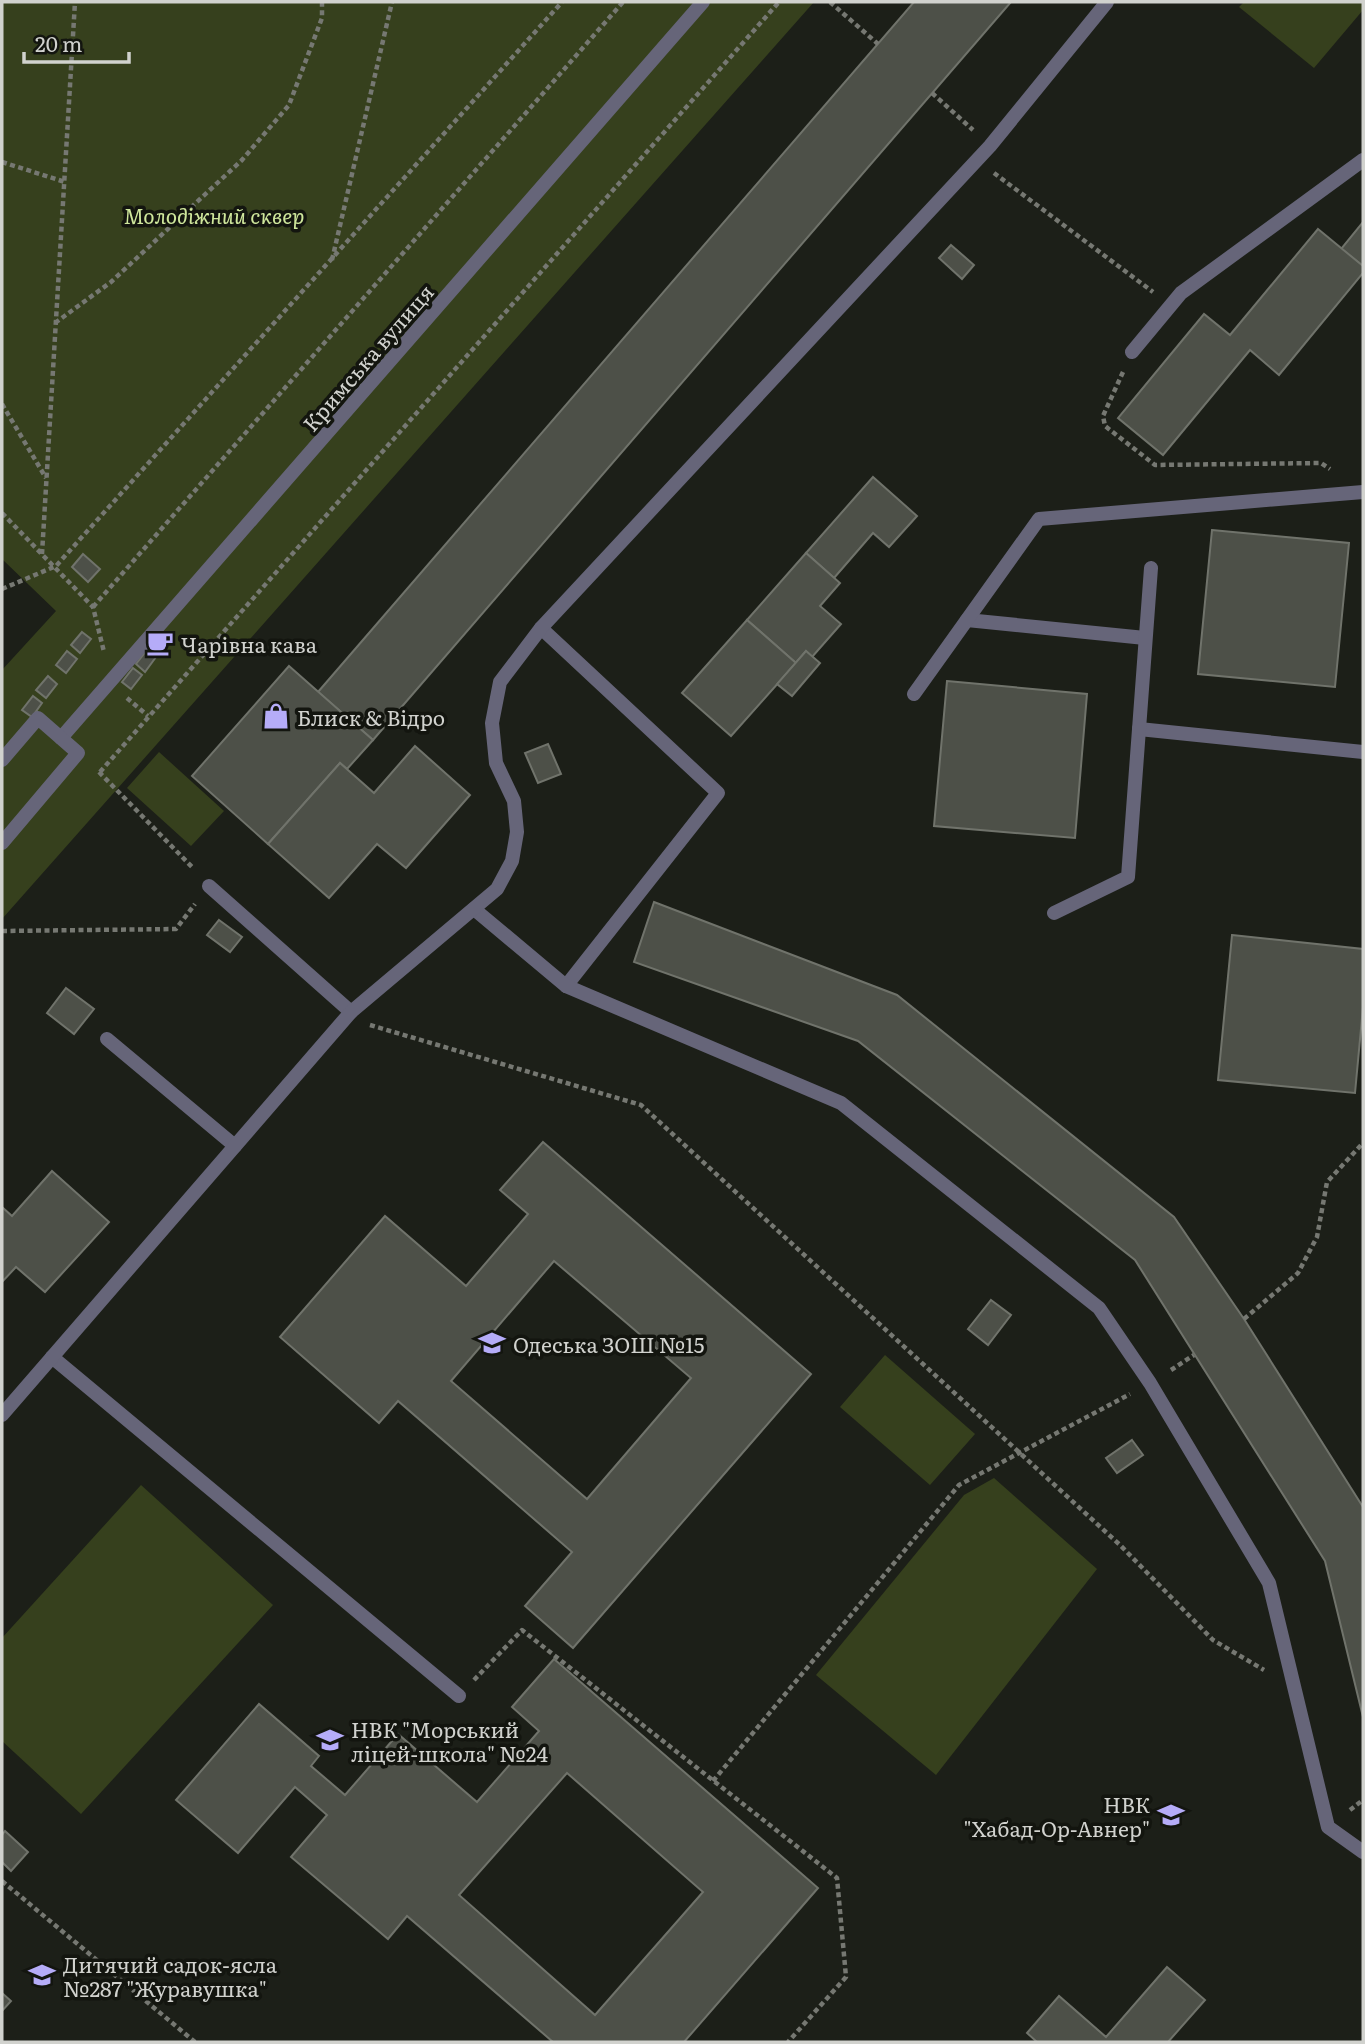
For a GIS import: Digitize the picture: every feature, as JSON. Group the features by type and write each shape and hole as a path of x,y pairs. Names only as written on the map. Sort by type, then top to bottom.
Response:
{"street":[{"name":"Кримська вулиця","path":"61,738 703,2"},
{"path":"2,1415 351,1012 497,889 512,861 517,832 514,801 496,764 492,723 500,682 541,628 990,146 1107,2"},
{"path":"1132,352 1181,293 1363,160"},
{"path":"914,694 1039,519 1363,492"},
{"path":"1054,914 1128,877 1151,568"},
{"path":"967,620 1145,638"},
{"path":"541,628 718,793 566,986"},
{"path":"2,760 38,718 78,753 2,843"},
{"path":"1139,729 1363,752"},
{"path":"209,886 351,1012"},
{"path":"474,909 566,986 841,1102 1099,1308 1150,1383 1269,1583 1328,1827 1363,1852"},
{"path":"107,1040 235,1146"},
{"path":"52,1357 459,1696"}],"path":[{"path":"42,554 75,2"},
{"path":"55,323 111,282 172,226 242,160 289,105 322,18 322,2"},
{"path":"332,261 392,2"},
{"path":"2,589 56,566 562,2"},
{"path":"93,607 623,2"},
{"path":"100,772 779,2"},
{"path":"830,2 877,44"},
{"path":"932,93 990,146"},
{"path":"977,160 1171,305"},
{"path":"2,162 65,182"},
{"path":"1132,352 1103,416 1105,426 1155,465 1321,463 1331,470"},
{"path":"2,404 47,479"},
{"path":"2,513 93,607 110,683"},
{"path":"117,787 209,886"},
{"path":"2,931 176,929"},
{"path":"351,1012 376,1029 641,1105 1120,1545 1213,1640 1294,1689"},
{"path":"1244,1319 1297,1273 1317,1237 1327,1182 1363,1143"},
{"path":"713,1781 959,1485 1150,1383"},
{"path":"459,1696 522,1630 837,1878 846,1978 788,2042"},
{"path":"2,1881 195,2042"}],"green space":[{"name":"Молодіжний сквер","path":"2,2 814,2 2,919 2,670 56,611 2,559"},
{"path":"1244,2 1363,2 1363,10 1314,68 1239,7"},
{"path":"159,752 224,811 191,846 127,788"},
{"path":"885,1355 975,1434 930,1485 840,1407"},
{"path":"994,1478 1097,1569 936,1775 816,1675 964,1495"},
{"path":"141,1485 273,1605 81,1814 2,1741 2,1638"}],"building":[{"path":"914,2 1011,2 373,740 318,692"},
{"path":"1363,222 1363,266 1341,249"},
{"path":"1318,229 1363,266 1363,273 1279,375 1250,350 1163,455 1118,418 1204,314 1230,335"},
{"path":"951,245 974,265 962,279 939,258"},
{"path":"873,477 917,516 889,547 873,533 834,578 806,553"},
{"path":"1212,530 1349,543 1335,687 1198,674"},
{"path":"806,553 840,583 820,606 841,624 812,657 806,651 796,663 747,620"},
{"path":"83,554 100,569 88,582 72,567"},
{"path":"747,620 796,663 731,736 682,693"},
{"path":"82,632 91,639 80,653 71,645"},
{"name":"Чарівна кава","path":"161,632 170,639 159,654 150,646"},
{"path":"147,650 156,657 145,672 136,664"},
{"path":"67,651 77,659 66,673 56,665"},
{"path":"806,651 820,663 792,696 777,684"},
{"path":"289,666 373,740 347,769 340,763 268,844 192,776"},
{"path":"133,668 142,675 131,689 122,682"},
{"path":"48,676 57,684 46,698 36,690"},
{"path":"947,681 1087,694 1075,838 934,826"},
{"path":"33,696 42,703 32,717 22,710"},
{"path":"548,744 561,774 538,783 525,753"},
{"path":"415,746 470,795 406,868 377,844 329,898 268,844 340,763 374,793"},
{"path":"654,902 897,995 1174,1217 1244,1319 1363,1507 1363,1717 1325,1561 1135,1260 858,1041 634,962"},
{"path":"219,920 242,937 230,952 207,935"},
{"path":"1232,935 1363,949 1363,1007 1355,1093 1218,1080"},
{"path":"66,988 94,1009 74,1034 47,1013"},
{"path":"543,1142 811,1374 573,1648 525,1606 572,1552 398,1401 379,1423 280,1337 385,1216 466,1286 528,1214 500,1190","holes":["554,1261 691,1378 587,1499 451,1381"]},
{"path":"52,1171 109,1222 45,1292 16,1267 2,1282 2,1207 12,1216"},
{"path":"991,1300 1011,1315 988,1345 968,1329"},
{"path":"1132,1440 1143,1455 1117,1473 1106,1458"},
{"path":"554,1659 818,1888 684,2042 553,2042 407,1916 388,1939 291,1857 327,1815 295,1787 238,1853 176,1800 259,1704 319,1756 311,1766 345,1795 398,1734 477,1802 539,1731 512,1707","holes":["567,1773 703,1892 595,2015 459,1895"]},
{"path":"5,1831 28,1852 11,1871 2,1862 2,1835"},
{"path":"1167,1967 1205,2000 1168,2042 1037,2042 1027,2033 1059,1996 1106,2037"},
{"path":"2,1993 11,2001 2,2011"}],"place":[{"name":"Чарівна кава","path":"160,643"},
{"name":"Блиск & Відро","path":"276,716"},
{"name":"Одеська ЗОШ №15","path":"492,1343"},
{"name":"НВК \"Морський ліцей-школа\" №24","path":"330,1740"},
{"name":"НВК \"Хабад-Ор-Авнер\"","path":"1171,1815"},
{"name":"Дитячий садок-ясла №287 \"Журавушка\"","path":"42,1975"}]}
